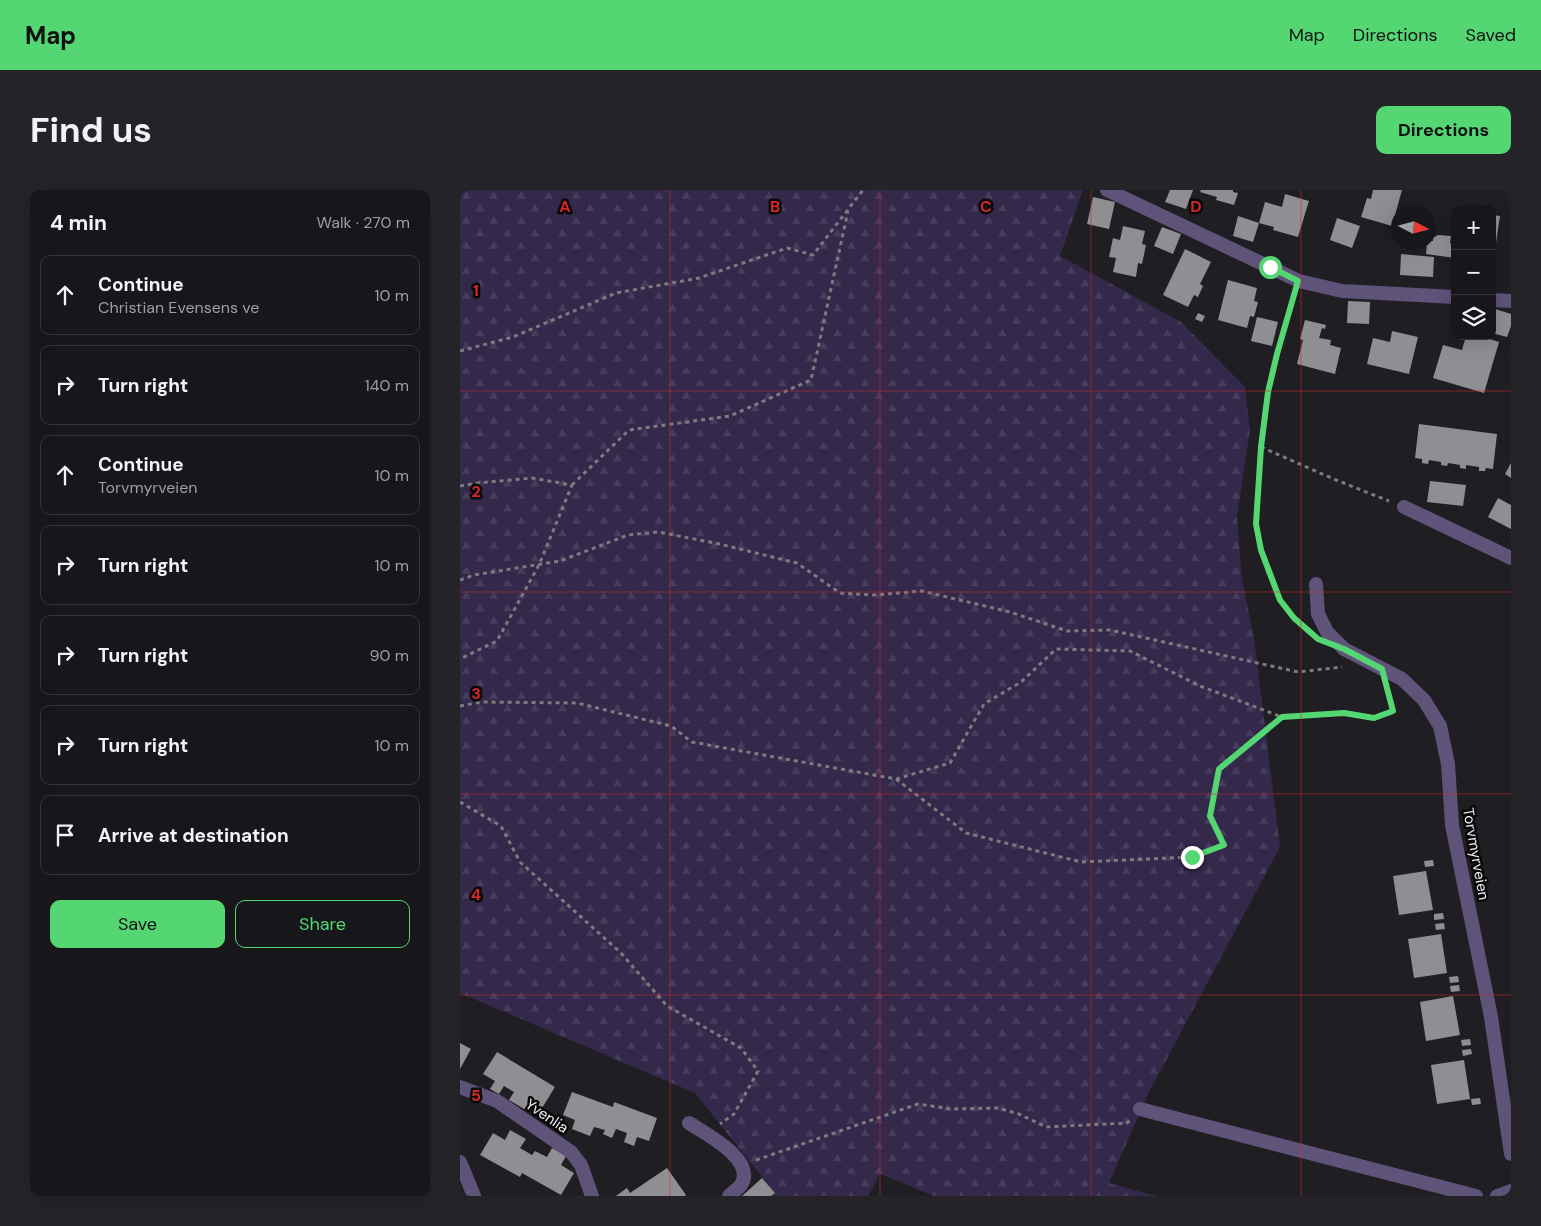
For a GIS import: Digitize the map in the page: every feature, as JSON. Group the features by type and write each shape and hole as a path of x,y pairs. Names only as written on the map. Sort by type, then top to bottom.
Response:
{"street":[{"path":"1107,190 1298,281 1342,291 1451,297"},
{"path":"1496,300 1511,301"},
{"path":"1404,507 1511,558"},
{"name":"Torvmyrveien","path":"1316,584 1318,614 1327,632 1344,649 1402,680 1424,700 1440,726 1448,764 1452,825 1492,1017 1511,1154"},
{"name":"Yvenlia","path":"460,1087 497,1101 571,1152 581,1165 592,1196"},
{"path":"1140,1109 1476,1196"},
{"path":"690,1123 728,1149 737,1157 742,1165 743,1177 741,1186 729,1196"},
{"path":"460,1162 474,1196"},
{"path":"1498,1196 1511,1191"}],"path":[{"path":"460,351 513,337 616,293 699,278 787,248 813,255 863,190"},
{"path":"460,659 497,641 539,564 572,485 629,430 730,416 811,380 849,208"},
{"path":"1298,281 1268,392 1261,447 1256,524 1261,550 1280,600 1294,618 1312,634"},
{"path":"1261,447 1404,507"},
{"path":"460,486 478,482 532,478 572,485"},
{"path":"460,580 474,575 560,561 628,535 658,532 715,543 797,563 840,593 874,595 922,591 1010,612 1067,631 1110,630 1298,672 1344,666"},
{"path":"896,780 950,763 984,704 1021,682 1056,649 1130,651 1200,686 1282,717 1344,713 1374,718 1393,711 1382,669"},
{"path":"460,706 482,702 577,703 671,726 692,742 896,780 966,834 1081,862 1192,857 1224,845 1210,816 1219,769 1282,717"},
{"path":"460,802 502,826 520,862 621,953 667,1006 741,1048 758,1071 734,1114 706,1134"},
{"path":"742,1165 918,1104 952,1109 998,1108 1019,1114 1046,1127 1127,1123 1140,1109"}],"green space":[{"path":"460,190 1083,190 1060,256 1181,322 1245,387 1250,429 1237,517 1242,579 1254,638 1280,847 1148,1094 1109,1183 1156,1196 934,1196 880,1174 868,1196 771,1196 774,1192 695,1093 460,993"}],"building":[{"path":"1170,190 1193,190 1186,209 1165,202"},
{"path":"1201,190 1233,190 1233,192 1238,193 1234,205 1216,200 1217,197 1200,192"},
{"path":"1373,190 1402,190 1398,205 1391,205 1391,226 1361,217 1367,198 1371,199"},
{"path":"1285,194 1309,201 1298,237 1273,230 1274,227 1259,223 1265,202 1282,207"},
{"path":"1093,197 1115,202 1109,229 1087,224"},
{"path":"1238,216 1259,223 1253,242 1233,236"},
{"path":"1496,216 1500,216 1496,243"},
{"path":"1337,218 1360,226 1352,248 1330,240"},
{"path":"1123,226 1145,231 1142,244 1146,245 1142,264 1138,263 1136,277 1113,272 1116,258 1109,257 1113,238 1120,240"},
{"path":"1162,227 1181,234 1173,254 1154,246"},
{"path":"1436,236 1451,236 1451,257 1426,254 1426,250 1436,250"},
{"path":"1185,249 1211,262 1200,284 1203,286 1198,297 1194,295 1188,307 1163,295"},
{"path":"1401,254 1434,257 1433,277 1400,275"},
{"path":"1228,280 1257,288 1254,301 1258,302 1254,317 1250,316 1247,328 1218,320"},
{"path":"1348,301 1370,302 1369,324 1347,323"},
{"path":"1496,309 1511,314 1511,326 1507,337 1496,334"},
{"path":"1198,313 1205,316 1202,322 1195,319"},
{"path":"1257,317 1278,322 1272,346 1251,341"},
{"path":"1305,320 1326,325 1325,329 1322,328 1319,338 1331,340 1330,345 1341,348 1335,374 1297,364 1303,340 1300,339"},
{"path":"1392,331 1418,337 1409,374 1367,364 1373,338 1390,342"},
{"path":"1465,340 1493,340 1499,342 1484,393 1433,378 1443,345 1462,350"},
{"path":"1419,424 1497,434 1493,469 1486,468 1485,471 1479,471 1479,467 1466,465 1466,469 1460,468 1460,465 1448,463 1447,466 1441,465 1441,462 1429,460 1428,464 1422,463 1422,459 1415,458"},
{"path":"1511,463 1511,478 1505,474"},
{"path":"1430,481 1466,485 1463,506 1427,502"},
{"path":"1498,498 1511,505 1511,529 1488,517"},
{"path":"1433,860 1434,866 1425,867 1424,861"},
{"path":"1426,871 1433,910 1399,915 1393,876"},
{"path":"1443,913 1444,919 1434,920 1434,914"},
{"path":"1444,923 1445,929 1436,930 1435,924"},
{"path":"1441,934 1447,973 1414,978 1408,939"},
{"path":"1458,976 1459,982 1450,983 1449,977"},
{"path":"1459,985 1460,991 1451,992 1450,986"},
{"path":"1453,996 1460,1035 1426,1041 1420,1002"},
{"path":"1470,1039 1471,1045 1462,1046 1461,1040"},
{"path":"460,1043 471,1049 460,1069"},
{"path":"1471,1049 1472,1054 1463,1056 1462,1050"},
{"path":"497,1052 555,1087 542,1108 531,1102 526,1110 509,1100 514,1092 504,1086 499,1094 490,1089 495,1081 483,1074"},
{"path":"1464,1060 1470,1099 1437,1104 1431,1065"},
{"path":"572,1092 613,1107 614,1102 657,1118 649,1141 637,1137 634,1146 624,1142 627,1133 616,1129 612,1138 603,1134 605,1130 594,1127 590,1136 572,1129 575,1120 563,1115"},
{"path":"1480,1098 1481,1104 1472,1105 1471,1099"},
{"path":"510,1130 526,1139 520,1148 532,1155 535,1151 547,1157 552,1148 566,1156 561,1165 574,1173 561,1195 522,1173 520,1177 480,1155 493,1133 505,1140"},
{"path":"667,1168 685,1196 616,1196 627,1188 630,1193"},
{"path":"762,1178 775,1193 771,1196 742,1196"}],"route":[{"path":"1192,857 1224,845 1210,816 1219,769 1282,717 1344,713 1374,718 1393,711 1382,669 1344,649 1318,639 1294,618 1280,600 1261,550 1256,524 1261,447 1268,392 1298,281 1270,267"}]}
